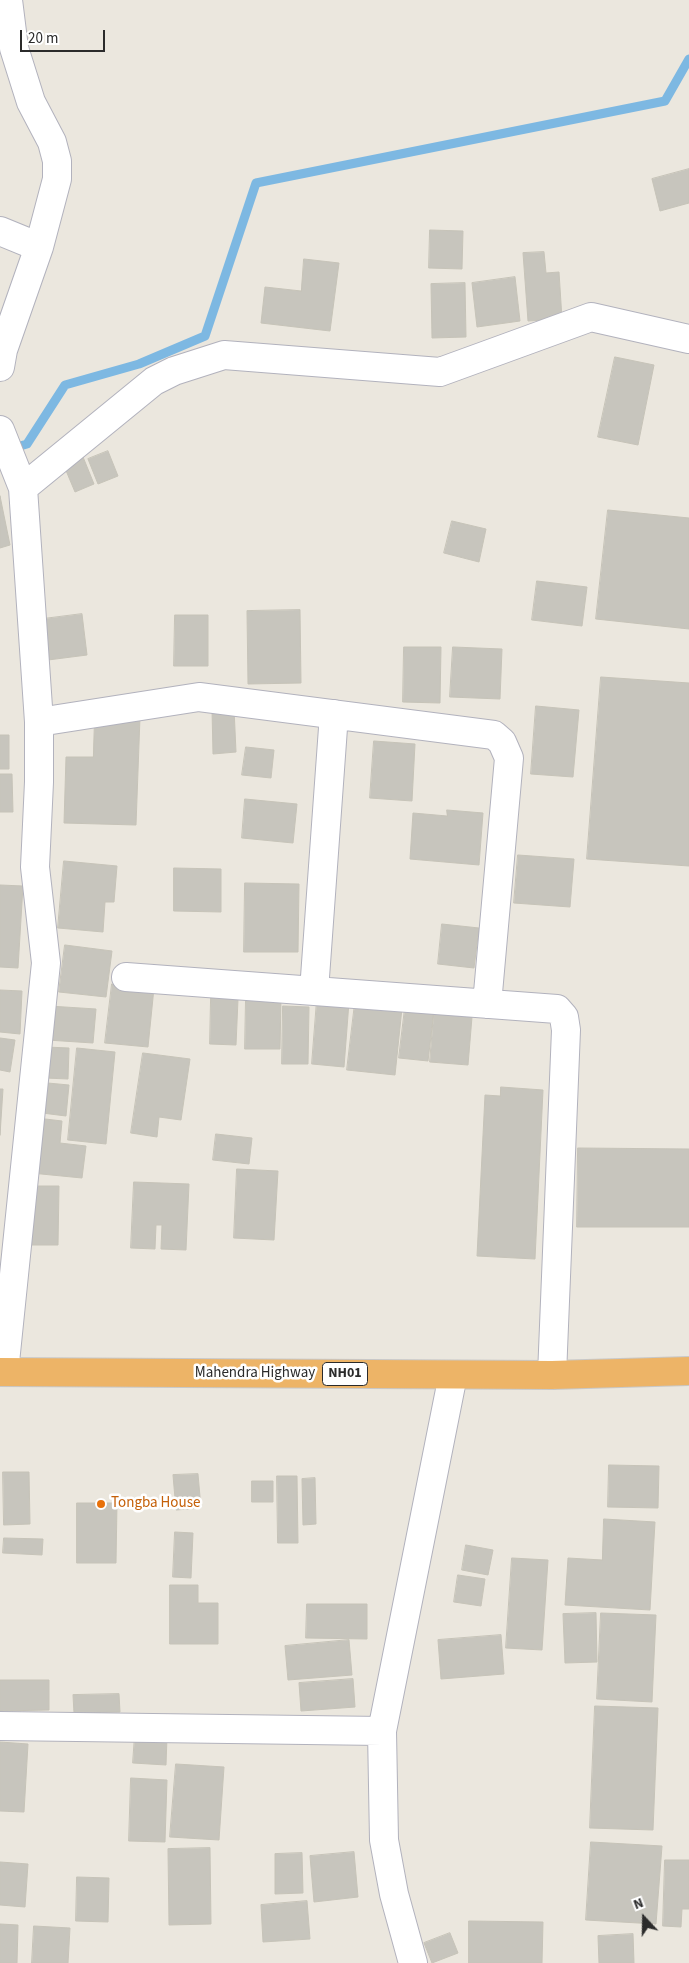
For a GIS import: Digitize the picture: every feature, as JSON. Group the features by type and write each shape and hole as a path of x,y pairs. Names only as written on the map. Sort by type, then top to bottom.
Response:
{"highway":[{"name":"Mahendra Highway","path":"2,1372 552,1375 689,1371"}],"street":[{"path":"0,367 3,350 39,247 57,179 57,161 52,142 31,102 14,48 8,0"},
{"path":"0,231 39,247"},
{"path":"20,480 154,380 174,371 224,355 440,372 591,317 689,339"},
{"path":"0,430 20,480 39,722 39,782 35,867 46,963 2,1372"},
{"path":"39,722 199,697 494,735 506,748 509,758 487,1004"},
{"path":"314,991 334,714"},
{"path":"126,976 557,1009 564,1017 566,1030 552,1375"},
{"path":"414,1963 394,1894 384,1840 382,1730 453,1374"},
{"path":"0,1726 382,1730"}],"building":[{"path":"689,169 689,203 660,211 652,179"},
{"path":"430,230 463,231 462,269 429,268"},
{"path":"544,252 546,273 559,272 562,319 528,321 523,253"},
{"path":"304,259 339,263 330,331 261,323 265,287 301,291"},
{"path":"515,277 520,321 477,327 472,283"},
{"path":"465,283 466,337 432,338 431,284"},
{"path":"615,357 654,365 638,445 598,437"},
{"path":"108,451 118,476 98,484 88,459"},
{"path":"81,452 94,484 75,492 62,461"},
{"path":"0,496 10,545 0,548"},
{"path":"608,510 689,518 689,629 596,619"},
{"path":"452,521 486,529 479,562 444,553"},
{"path":"537,581 587,587 582,626 532,620"},
{"path":"300,610 301,683 248,684 247,611"},
{"path":"82,614 87,655 48,660 43,619"},
{"path":"175,615 208,615 208,666 174,666"},
{"path":"404,647 441,647 440,703 403,702"},
{"path":"453,647 502,649 500,699 450,697"},
{"path":"601,677 689,683 689,866 587,859"},
{"path":"536,706 579,710 573,777 531,774"},
{"path":"234,708 236,752 213,754 212,709"},
{"path":"95,716 140,717 136,825 64,823 66,757 93,757"},
{"path":"0,735 9,735 9,769 0,769"},
{"path":"374,741 415,744 412,801 370,798"},
{"path":"246,747 274,750 271,778 242,775"},
{"path":"0,774 12,774 13,812 0,812"},
{"path":"245,799 297,804 293,843 242,838"},
{"path":"447,810 483,813 479,865 410,859 413,813 447,816"},
{"path":"518,855 574,859 570,907 514,903"},
{"path":"64,861 117,866 114,902 105,902 103,932 58,928"},
{"path":"174,868 221,869 221,912 174,911"},
{"path":"245,883 299,884 298,952 244,952"},
{"path":"0,885 23,886 18,968 0,967"},
{"path":"442,924 479,928 474,968 438,964"},
{"path":"65,945 112,951 106,997 59,992"},
{"path":"112,984 154,988 148,1047 105,1043"},
{"path":"0,990 22,991 20,1034 0,1032"},
{"path":"246,997 281,997 280,1049 245,1049"},
{"path":"211,998 238,999 236,1045 210,1044"},
{"path":"317,1000 349,1002 344,1067 312,1064"},
{"path":"355,1003 402,1008 395,1075 347,1070"},
{"path":"49,1006 96,1009 93,1043 47,1040"},
{"path":"283,1006 309,1007 308,1064 282,1064"},
{"path":"405,1008 434,1011 428,1061 399,1058"},
{"path":"434,1013 472,1017 468,1065 430,1062"},
{"path":"0,1038 15,1040 10,1072 0,1070"},
{"path":"46,1047 69,1048 68,1079 45,1078"},
{"path":"77,1048 115,1052 106,1144 68,1140"},
{"path":"143,1053 190,1059 181,1120 159,1117 157,1137 131,1133"},
{"path":"37,1082 69,1085 66,1116 34,1112"},
{"path":"501,1087 543,1090 535,1259 477,1256 485,1095 500,1096"},
{"path":"0,1089 3,1089 0,1135"},
{"path":"37,1118 62,1121 60,1143 86,1146 82,1178 31,1173"},
{"path":"216,1134 252,1138 249,1164 213,1160"},
{"path":"578,1148 689,1149 689,1227 577,1227"},
{"path":"237,1169 278,1171 274,1240 234,1238"},
{"path":"134,1182 189,1184 186,1250 161,1249 162,1225 156,1225 155,1249 131,1248"},
{"path":"28,1186 59,1186 58,1245 28,1245"},
{"path":"609,1465 659,1466 658,1508 608,1507"},
{"path":"3,1472 29,1472 30,1524 4,1525"},
{"path":"198,1474 201,1508 176,1510 173,1475"},
{"path":"277,1476 297,1476 298,1543 278,1543"},
{"path":"315,1478 316,1524 303,1525 302,1479"},
{"path":"252,1481 273,1481 273,1502 252,1502"},
{"path":"77,1503 117,1503 116,1563 77,1563"},
{"path":"604,1519 655,1522 650,1610 565,1605 568,1558 602,1560"},
{"path":"175,1532 193,1533 191,1578 173,1577"},
{"path":"4,1538 43,1539 42,1555 3,1553"},
{"path":"466,1545 493,1550 488,1575 462,1570"},
{"path":"512,1558 548,1560 542,1650 506,1648"},
{"path":"458,1575 485,1579 481,1606 454,1602"},
{"path":"170,1585 198,1585 198,1603 218,1603 218,1644 170,1644"},
{"path":"307,1604 367,1604 367,1639 306,1638"},
{"path":"596,1613 597,1662 565,1663 563,1614"},
{"path":"601,1613 656,1615 652,1702 597,1699"},
{"path":"501,1635 504,1674 441,1679 438,1640"},
{"path":"349,1640 352,1675 288,1680 285,1646"},
{"path":"353,1679 355,1707 301,1711 299,1683"},
{"path":"0,1680 49,1680 49,1710 0,1711"},
{"path":"119,1694 120,1712 74,1713 73,1695"},
{"path":"595,1706 658,1708 653,1830 590,1828"},
{"path":"135,1735 167,1737 166,1765 133,1763"},
{"path":"0,1742 28,1744 24,1812 0,1811"},
{"path":"176,1764 224,1767 219,1840 170,1837"},
{"path":"131,1778 167,1780 165,1842 129,1841"},
{"path":"591,1842 662,1846 656,1924 586,1920"},
{"path":"210,1848 211,1924 169,1925 168,1849"},
{"path":"354,1852 358,1897 314,1902 310,1856"},
{"path":"302,1853 303,1893 275,1894 275,1854"},
{"path":"665,1860 689,1860 689,1909 682,1909 681,1927 663,1926"},
{"path":"0,1862 28,1864 25,1907 0,1905"},
{"path":"77,1877 109,1878 108,1922 76,1921"},
{"path":"307,1901 310,1939 263,1942 261,1905"},
{"path":"469,1921 543,1922 542,1963 469,1963"},
{"path":"0,1924 18,1925 17,1963 0,1963"},
{"path":"34,1926 70,1928 68,1963 32,1963"},
{"path":"450,1933 458,1953 432,1963 424,1943"},
{"path":"633,1934 634,1963 599,1963 598,1936"}],"waterway":[{"path":"10,449 27,444 65,385 139,364 205,336 256,183 665,101 689,59"}],"place":[{"name":"Tongba House","path":"101,1504"}]}
